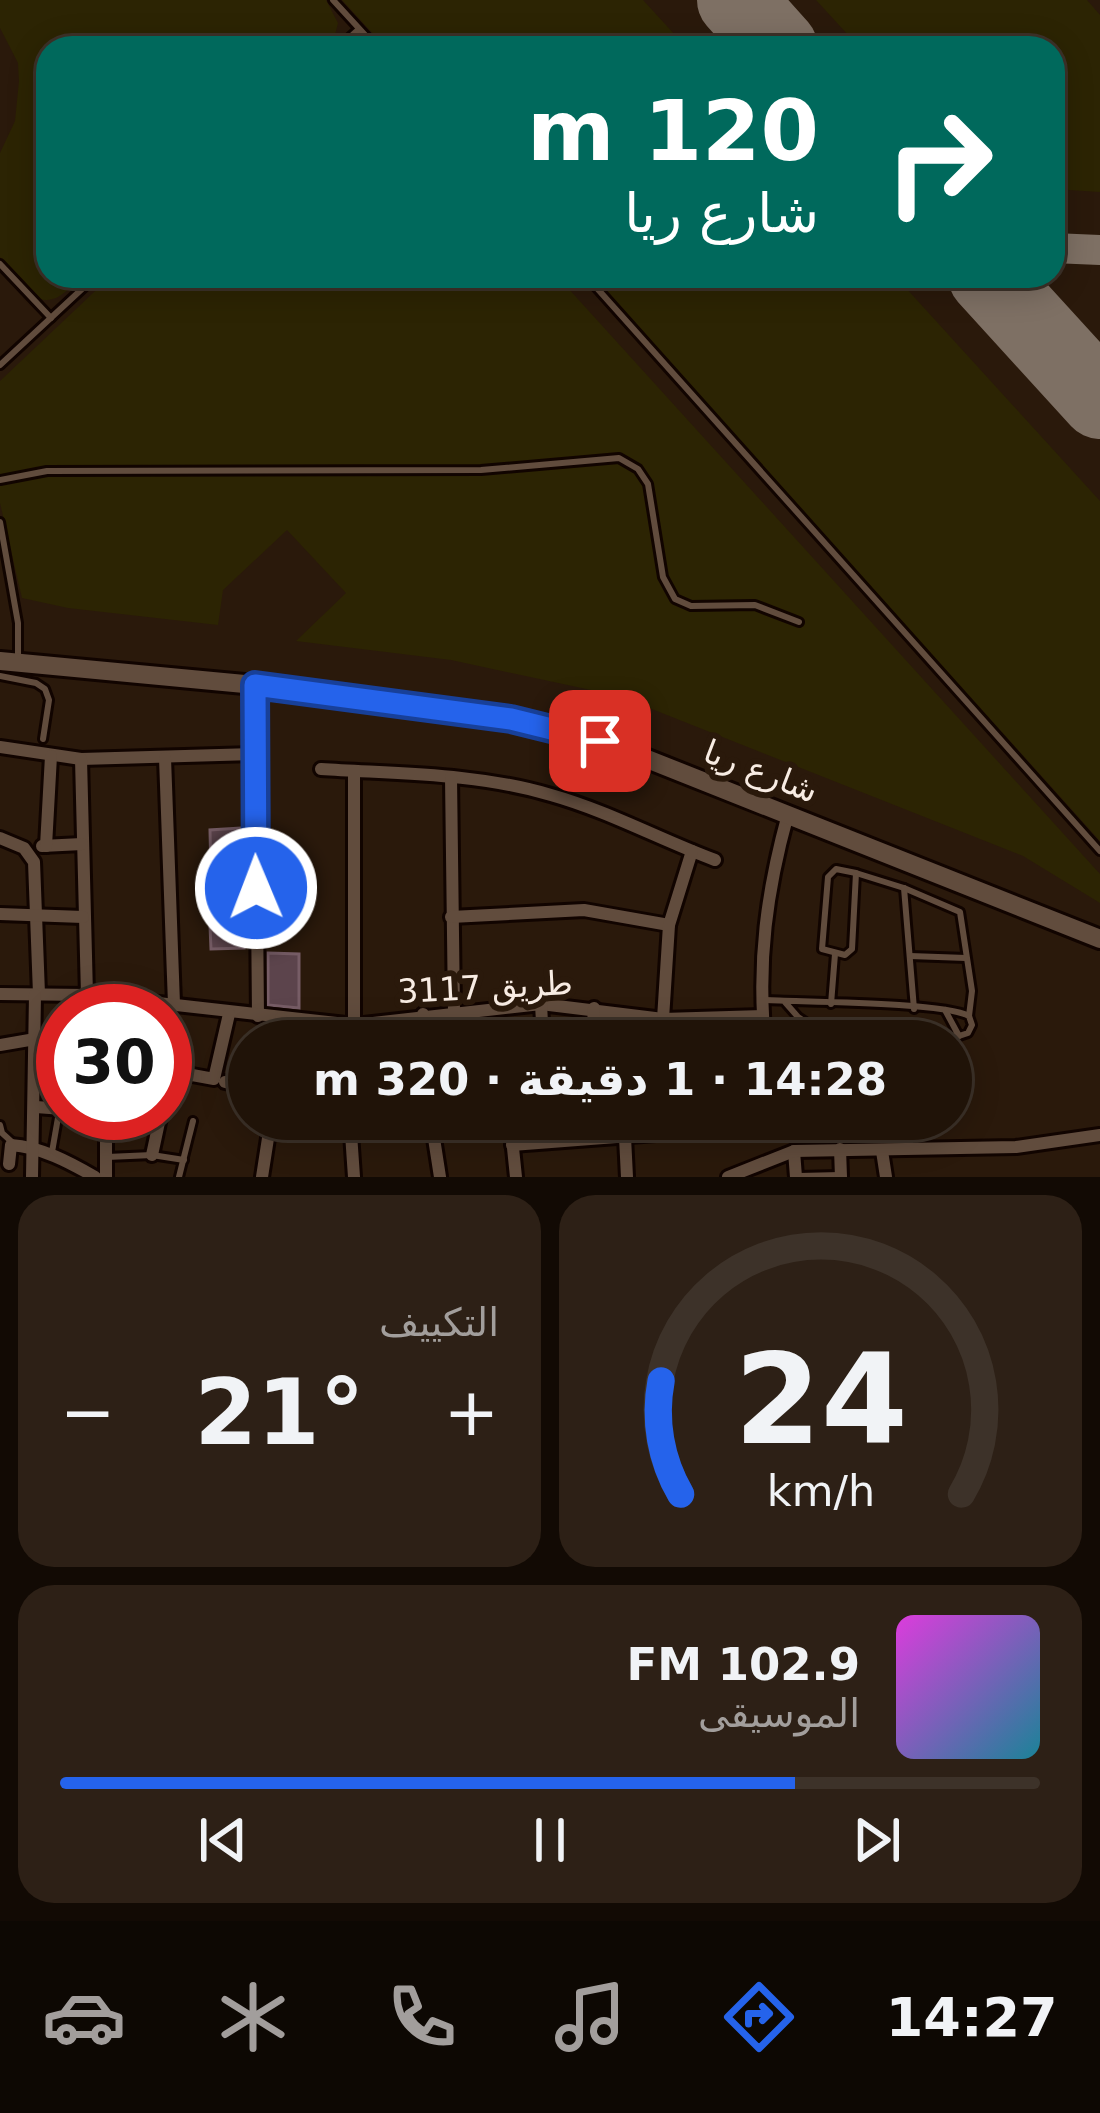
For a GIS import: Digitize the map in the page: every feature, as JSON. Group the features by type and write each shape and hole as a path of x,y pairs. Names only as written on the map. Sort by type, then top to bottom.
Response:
{"main road":[{"name":"شارع ريا","path":"6,655 556,728 622,749 1100,939"}],"street":[{"path":"255,685 258,1016"},
{"path":"0,748 81,758 254,754"},
{"path":"46,846 51,756"},
{"path":"81,758 86,984"},
{"path":"165,758 173,984"},
{"path":"321,770 451,777 521,787 563,798 716,860"},
{"path":"354,771 355,1020"},
{"path":"451,777 454,1012"},
{"path":"763,1020 767,900 788,814"},
{"path":"0,838 31,854 36,870 37,984"},
{"path":"31,854 46,846 82,844"},
{"path":"663,1018 668,925 692,851"},
{"path":"451,917 584,910 668,925"},
{"path":"0,914 83,917"},
{"name":"طريق 3117","path":"0,994 36,994"},
{"path":"542,1004 542,1020"},
{"name":"طريق 3117","path":"386,1020 542,1004 663,1018 763,1016"},
{"name":"طريق 3117","path":"192,1007 302,1020"},
{"path":"593,1020 594,1008"},
{"path":"192,1075 214,1079 229,1014"},
{"path":"423,1014 423,1020"},
{"path":"0,1045 36,1044"},
{"path":"224,1082 228,1083"},
{"path":"32,1177 36,1107"},
{"path":"728,1177 789,1152 1016,1147 1100,1136"},
{"path":"106,1177 107,1140"},
{"path":"152,1155 155,1140"},
{"path":"262,1177 268,1140"},
{"path":"351,1140 354,1177"},
{"path":"434,1140 440,1177"},
{"path":"512,1140 516,1177"},
{"path":"512,1144 573,1140"},
{"path":"625,1140 627,1177"},
{"path":"782,1140 796,1177"},
{"path":"9,1164 9,1145 34,1148 75,1172 95,1177"},
{"path":"840,1149 841,1176"},
{"path":"882,1151 886,1177"}],"lane":[{"path":"333,0 365,36"},
{"path":"351,36 359,29"},
{"path":"0,264 51,318"},
{"path":"0,365 83,288"},
{"path":"597,288 1100,851"},
{"path":"0,480 47,471 481,470 612,457 632,464 648,484 663,577 675,599 691,606 755,605 799,622"},
{"path":"0,522 20,634 6,655"},
{"path":"0,676 36,682 45,689 49,700 43,739"},
{"path":"856,873 851,952 822,949 828,877 836,869 856,873 904,888 960,913 968,958 970,1020"},
{"path":"904,888 914,1009"},
{"path":"831,1004 835,953"},
{"path":"910,956 968,958"},
{"path":"762,1000 945,1010 969,1016"},
{"path":"784,1001 802,1020"},
{"path":"945,1010 950,1020"},
{"path":"179,1177 193,1121"},
{"path":"0,1125 9,1145"},
{"path":"52,1156 55,1140"},
{"path":"107,1157 152,1155 184,1160"},
{"path":"796,1177 841,1176"}],"sand":[{"path":"0,0 326,0 338,23 335,36 36,36 36,288 69,288 46,300 0,257 0,153 15,121 19,81 18,63 0,28"},
{"path":"342,0 643,0 676,36 375,36"},
{"path":"816,0 1087,0 1100,15 1100,192 1065,190 1065,36 849,36"},
{"path":"98,288 568,288 1100,874 1100,903 1023,856 619,696 451,660 296,641 346,593 287,530 223,590 218,625 68,608 22,598 0,503 0,381"},
{"path":"602,288 906,288 1100,501 1100,841"}],"building":[{"path":"240,828 245,875 211,875 210,830"},
{"path":"267,901 292,901 293,922 268,923"},
{"path":"243,925 244,948 211,949 210,926"},
{"path":"268,953 299,954 299,1008 268,1005"}],"taxiway":[{"path":"1065,249 1100,250"}],"runway":[{"path":"736,0 768,36"},
{"path":"998,288 1100,400"}],"route":[{"path":"256,888 255,685 511,719 600,741"}]}
